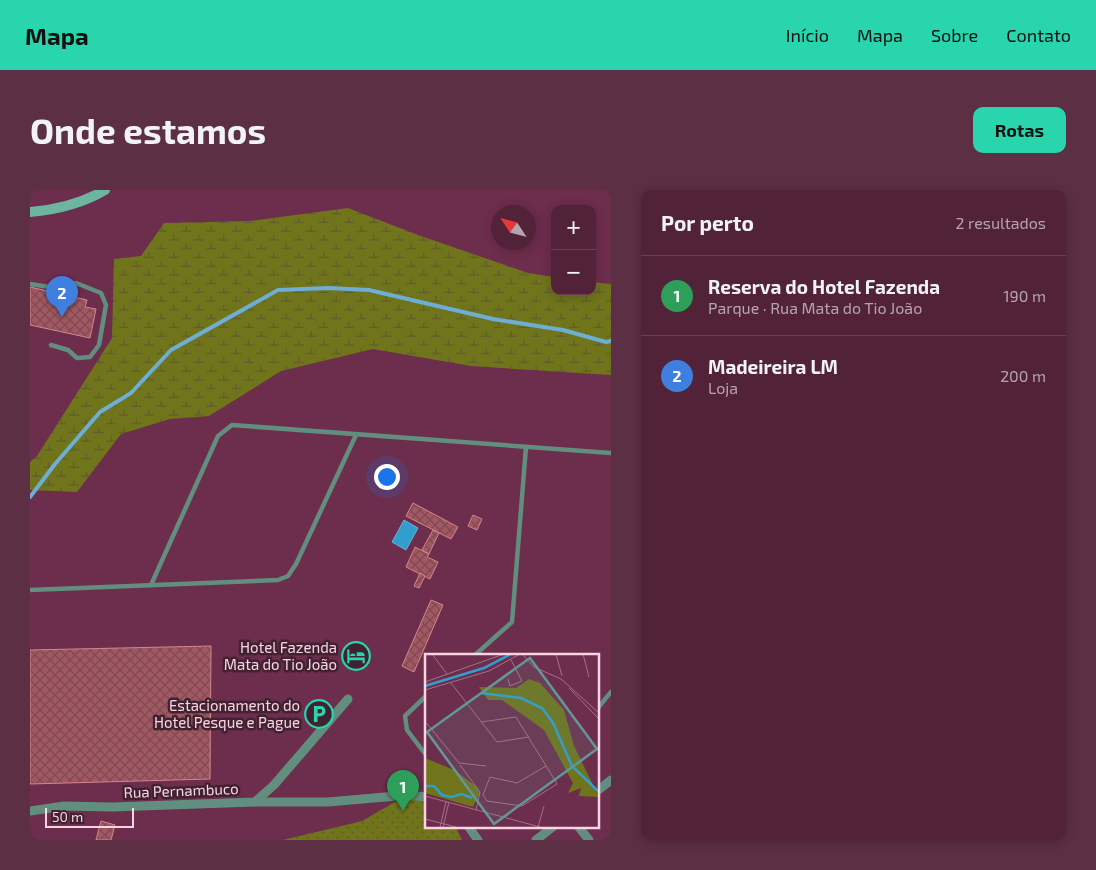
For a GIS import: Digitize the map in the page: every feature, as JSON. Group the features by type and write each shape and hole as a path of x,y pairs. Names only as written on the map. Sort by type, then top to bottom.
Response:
{"street":[{"path":"30,212 45,211 105,190"},
{"name":"Rua Pernambuco","path":"30,811 64,806 112,807 255,802 274,785 348,699"},
{"path":"598,791 611,780"},
{"path":"255,802 328,802 408,795 425,797"},
{"path":"469,828 478,840"},
{"path":"536,840 551,828"},
{"path":"580,828 589,840"}],"lane":[{"path":"30,284 56,288 76,283 100,292 106,305 99,345 90,357 77,358 68,350 51,345"},
{"path":"150,585 218,436 232,425 611,453"},
{"path":"30,590 278,580 288,576 296,564 356,435"},
{"path":"476,654 512,622 526,447"},
{"path":"598,708 611,692"},
{"path":"425,697 405,716 407,730 425,754"}],"green space":[{"path":"348,208 418,235 528,273 551,276 551,295 596,295 596,282 611,284 611,375 471,366 373,349 281,371 209,416 170,419 121,434 77,492 30,490 30,462 37,456 112,338 114,259 141,256 164,223 250,221"},
{"path":"405,796 425,800 425,828 456,828 462,840 283,840 362,821"}],"water":[{"path":"404,520 418,528 406,550 392,542"}],"building":[{"path":"30,287 87,300 85,307 96,309 90,338 30,325"},
{"path":"413,503 458,527 451,539 406,516"},
{"path":"473,515 482,519 477,530 468,526"},
{"path":"433,530 439,533 429,554 422,550"},
{"path":"415,547 429,554 427,557 438,562 430,579 406,567"},
{"path":"420,573 425,576 419,588 414,586"},
{"path":"431,600 443,605 414,672 402,666"},
{"path":"211,646 210,779 30,784 30,650"},
{"path":"101,821 115,825 111,840 96,840"}],"waterway":[{"path":"30,497 55,464 100,412 131,393 171,350 278,290 328,288 369,290 493,319 563,330 606,342 611,341"}],"place":[{"name":"Madeireira LM","path":"62,317"},
{"name":"Hotel Fazenda Mata do Tio João","path":"356,656"},
{"name":"Estacionamento do Hotel Pesque e Pague","path":"319,714"},
{"name":"Reserva do Hotel Fazenda","path":"403,811"}]}
